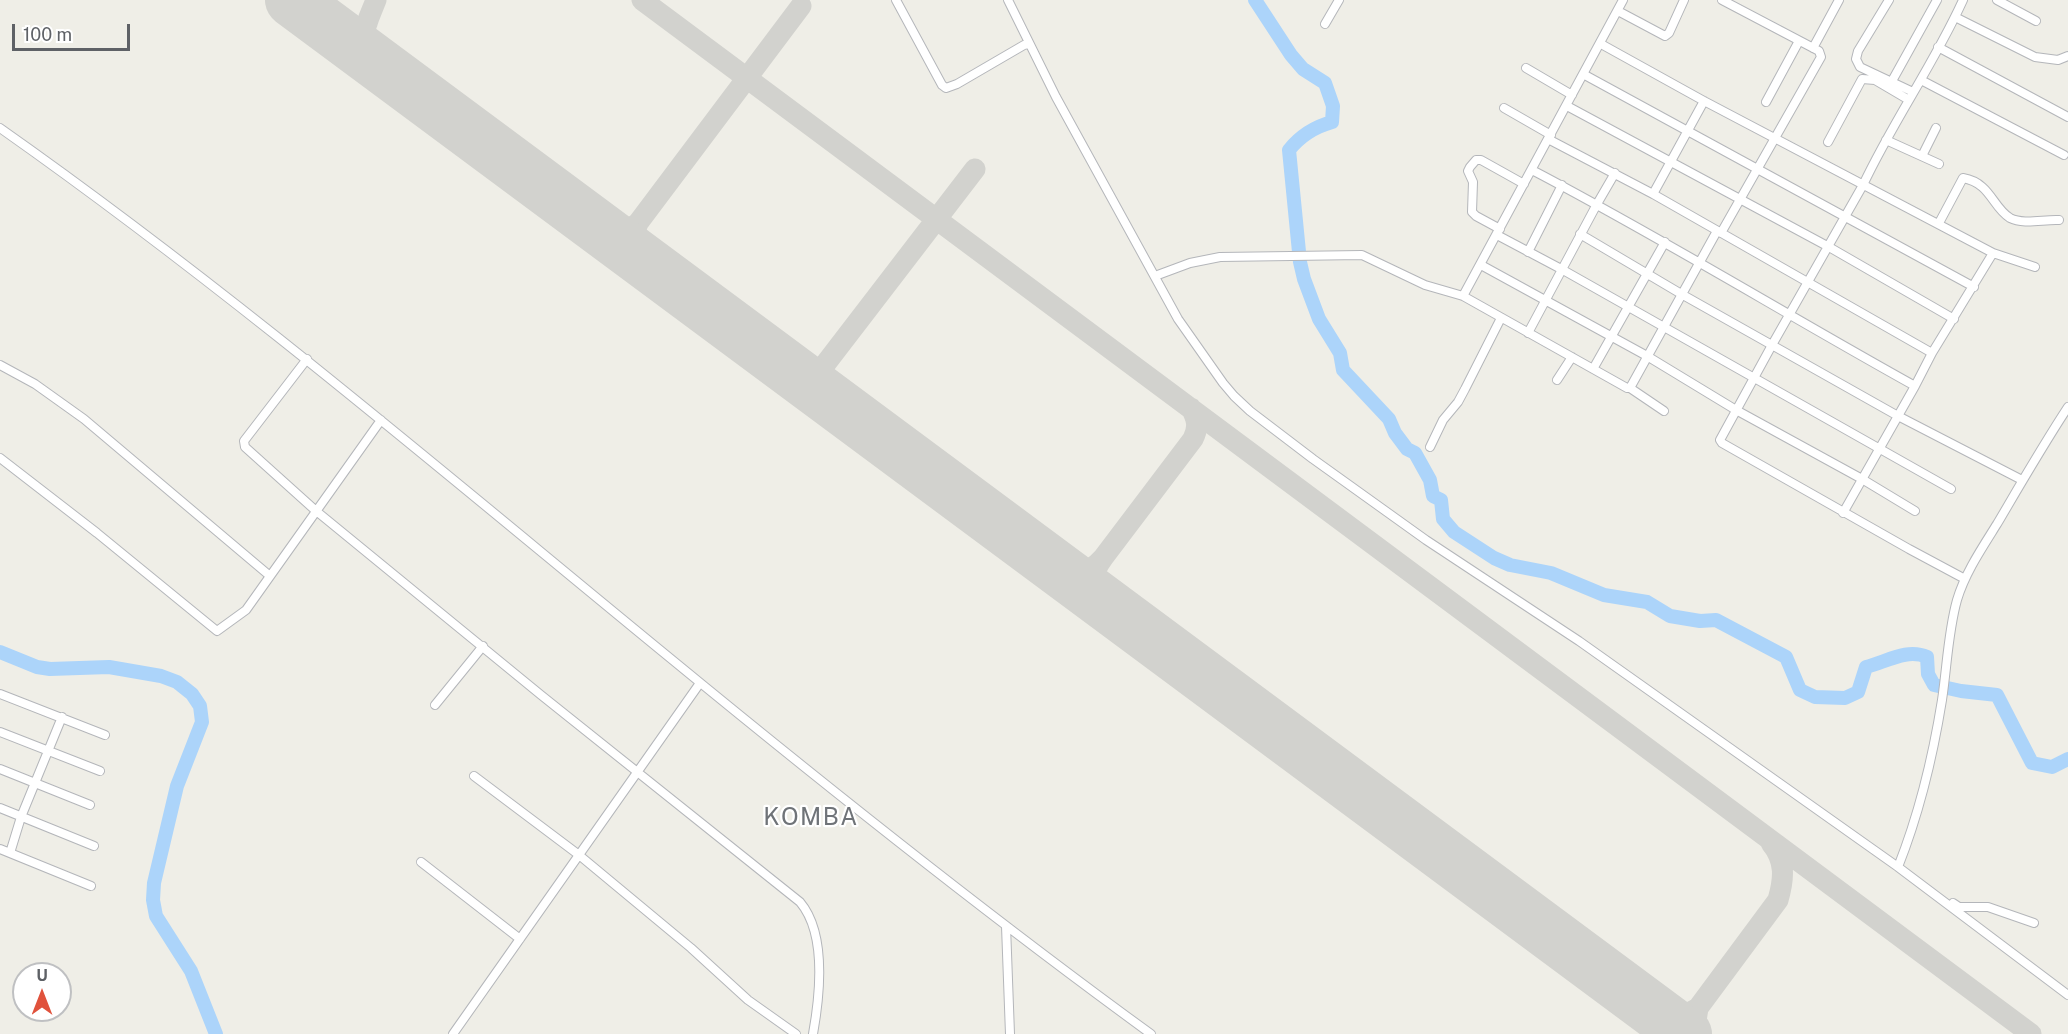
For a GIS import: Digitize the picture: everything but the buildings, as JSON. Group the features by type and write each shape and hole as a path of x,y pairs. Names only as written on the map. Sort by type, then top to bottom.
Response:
{"street":[{"path":"896,0 942,85 946,88 1028,44"},
{"path":"1008,0 1056,97 1131,236 1192,342 1223,384 1250,411 1426,540 1579,641 1959,907 1988,907 2034,923"},
{"path":"1325,24 1339,0"},
{"path":"1463,296 1623,0"},
{"path":"1630,388 1700,263 1775,139 1821,57 1821,53 1813,48 1722,0"},
{"path":"1813,48 1839,0"},
{"path":"1889,0 1858,51 1856,59 1860,67 1892,81 1911,96"},
{"path":"1892,81 1937,0"},
{"path":"1963,0 1829,247 1720,440 1843,513 1965,579"},
{"path":"1997,0 2036,21"},
{"path":"1618,11 1665,36 1669,33 1681,1"},
{"path":"1955,17 2035,57 2058,60 2068,56"},
{"path":"1766,102 1799,41"},
{"path":"1601,44 1775,139 1993,253 2035,267"},
{"path":"1938,47 2068,117"},
{"path":"1526,68 1572,95"},
{"path":"1583,74 1974,287"},
{"path":"1828,142 1862,79 1875,80 1911,96"},
{"path":"1921,80 2064,155"},
{"path":"1653,194 1704,101"},
{"path":"1567,106 1829,247 1954,319"},
{"path":"1504,108 1549,137 1932,353"},
{"path":"0,128 127,220 307,359 890,837 1104,1001 1151,1034"},
{"path":"1922,156 1936,128"},
{"path":"1886,140 1939,164"},
{"path":"1524,184 1476,160 1468,171 1473,182 1472,212 1528,252 1880,447 1951,489"},
{"path":"1532,170 1665,242 1915,386"},
{"path":"1528,333 1580,234 1616,173"},
{"path":"1939,223 1963,178 1981,186 2012,218 2021,221 2058,220"},
{"path":"1528,252 1562,185"},
{"path":"1580,234 1898,416 2022,480"},
{"path":"1593,369 1630,308 1665,242"},
{"path":"1843,513 1932,353 1993,253"},
{"path":"1155,276 1190,262 1220,257 1362,255 1425,285 1463,296 1630,388 1664,411"},
{"path":"1481,265 1647,356 1736,410 1862,479 1915,511"},
{"path":"1430,447 1443,420 1466,389 1501,318"},
{"path":"1557,381 1572,357"},
{"path":"307,359 243,443 245,448 315,510 638,773 791,893 808,912 817,944 819,997 813,1034"},
{"path":"0,364 35,384 84,419 270,576"},
{"path":"1899,864 1922,794 1942,702 1954,613 1965,579 2022,480 2068,407"},
{"path":"0,458 217,631 246,610 381,420"},
{"path":"435,705 483,646"},
{"path":"453,1034 700,683"},
{"path":"0,694 105,735"},
{"path":"10,853 21,816 62,717"},
{"path":"0,732 100,771"},
{"path":"0,769 90,805"},
{"path":"474,776 579,855 691,948 748,1000 796,1034"},
{"path":"0,808 94,846"},
{"path":"0,849 90,886"},
{"path":"421,862 520,939"},
{"path":"1899,864 2068,995"},
{"path":"1006,926 1010,1034"}],"waterway":[{"path":"1255,0 1291,55 1303,69 1325,83 1333,106 1332,122 1308,132 1289,150 1300,262 1304,279 1319,319 1340,353 1343,370 1389,419 1395,433 1407,449 1415,453 1430,480 1433,496 1441,500 1443,519 1454,532 1494,558 1510,565 1551,573 1604,595 1647,602 1670,616 1700,621 1716,620 1786,657 1800,690 1815,697 1845,698 1858,692 1866,667 1904,655 1927,657 1928,674 1934,685 1997,695 2032,763 2052,767 2068,759"},
{"path":"0,652 37,667 50,669 109,667 161,676 177,682 192,694 200,706 202,722 177,786 154,883 153,900 156,916 191,971 216,1034"}],"taxiway":[{"path":"376,0 364,36 368,50 383,67"},
{"path":"642,0 2031,1034"},
{"path":"643,260 633,238 638,223 801,6"},
{"path":"325,24 346,32 367,24"},
{"path":"810,384 975,169"},
{"path":"596,225 607,230 623,231 638,223"},
{"path":"1103,558 1193,439 1196,423 1191,408"},
{"path":"1037,553 1062,569 1078,573 1086,571 1103,558 1095,573 1094,585 1112,609"},
{"path":"1698,1008 1778,900 1782,885 1782,870 1779,857 1771,843"},
{"path":"1657,1013 1678,1016 1698,1008 1697,1034"}],"runway":[{"path":"292,0 1685,1034"}],"district":[{"name":"KOMBA","path":"811,818"}]}
